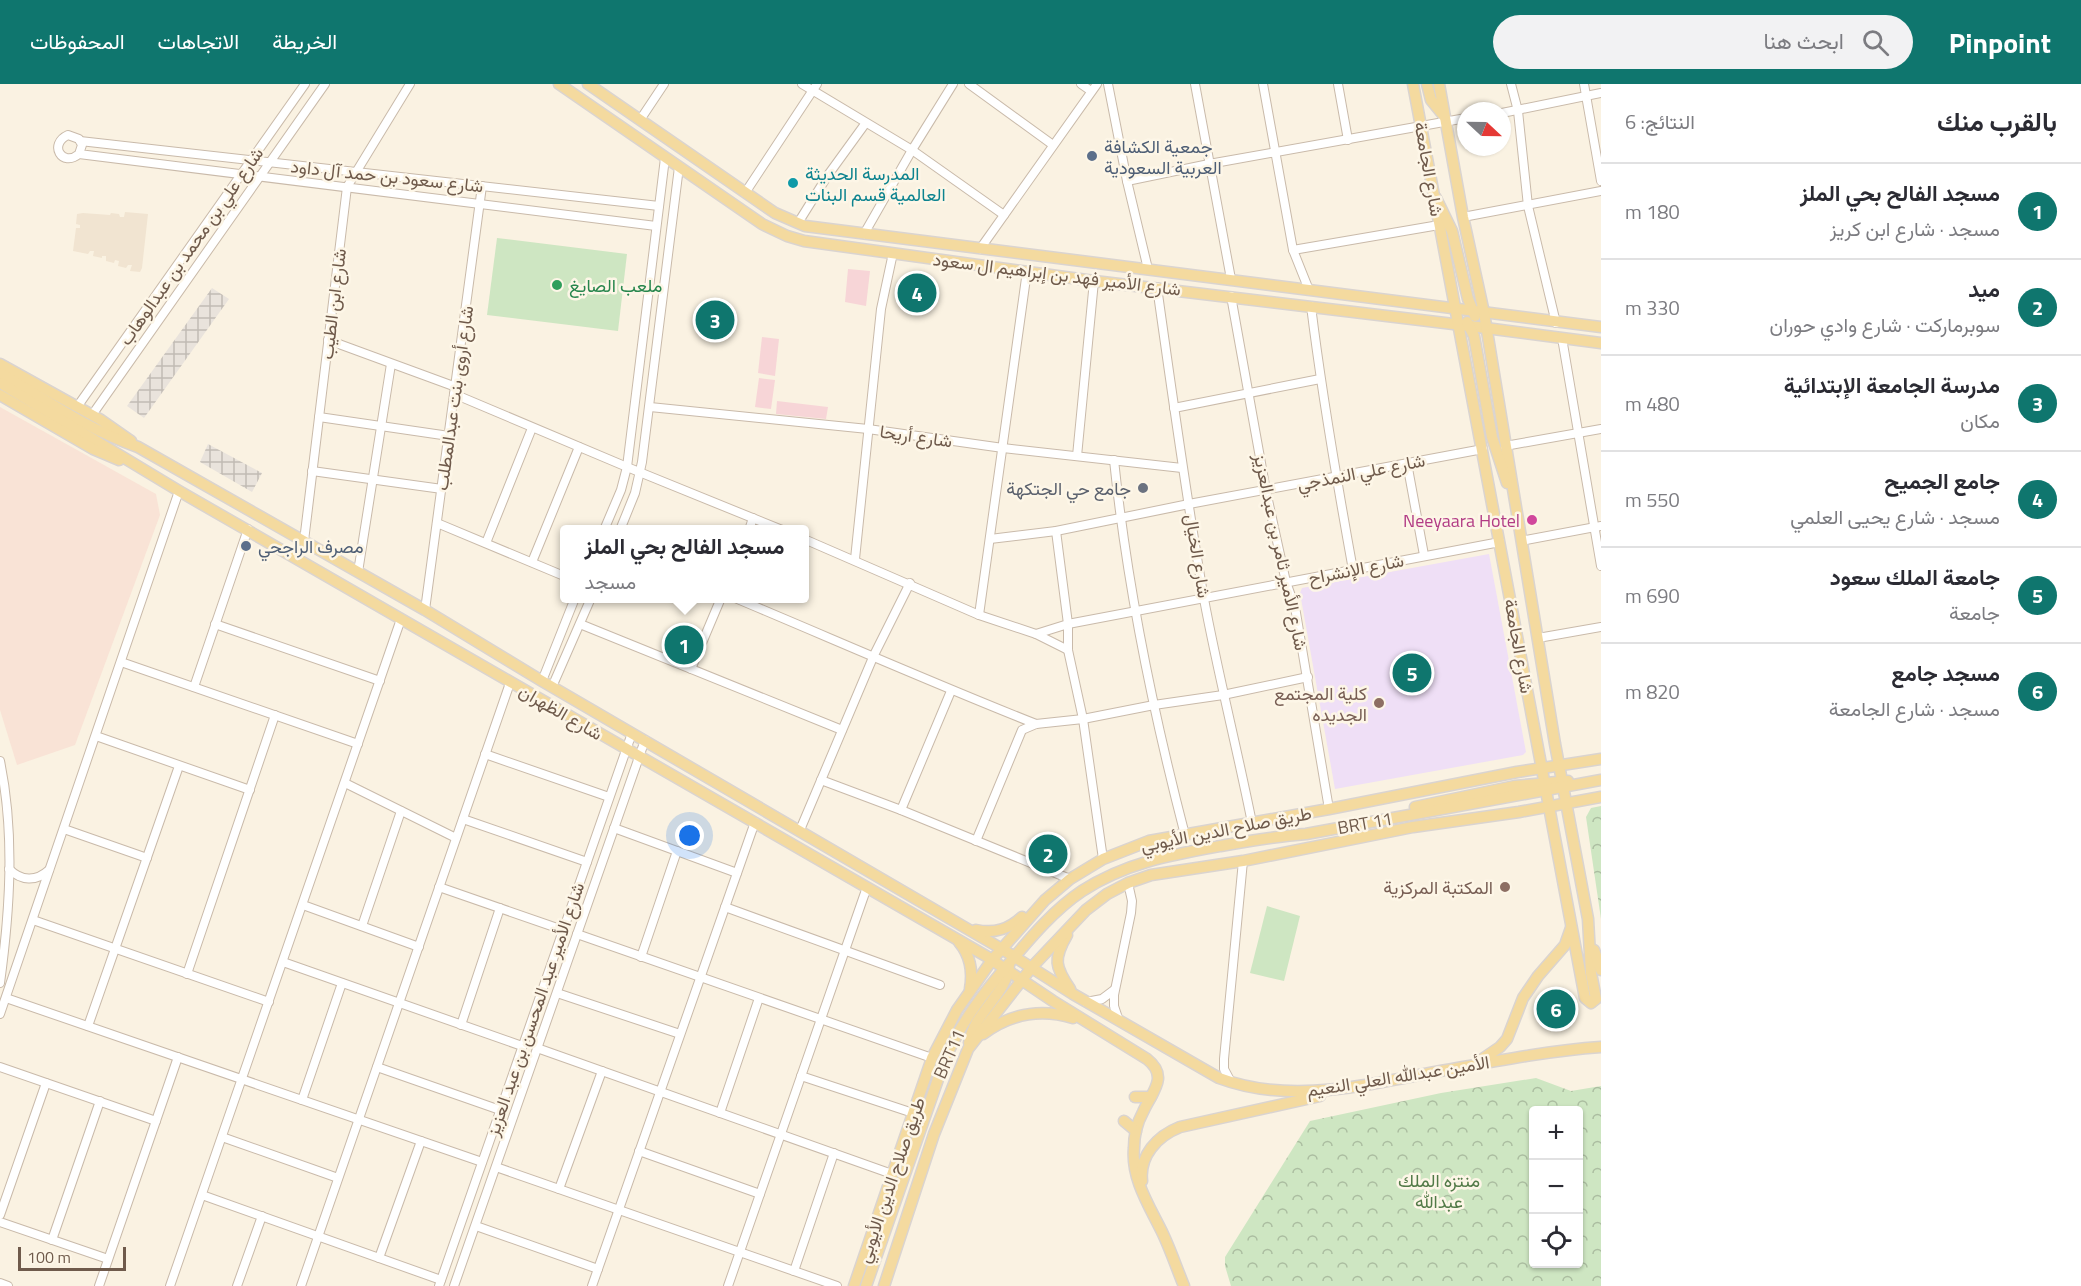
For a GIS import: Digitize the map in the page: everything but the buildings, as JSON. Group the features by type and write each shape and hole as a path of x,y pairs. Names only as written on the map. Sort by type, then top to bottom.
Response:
{"main road":[{"name":"شارع الأمير فهد بن إبراهيم ال سعود","path":"558,84 762,224 787,236 813,243 1601,343"},
{"name":"شارع الأمير فهد بن إبراهيم ال سعود","path":"588,84 775,213 805,226 1601,327"},
{"name":"شارع الجامعة","path":"1413,84 1438,225 1456,310 1464,325 1483,449 1542,769 1586,998 1591,1003 1596,999 1591,973 1589,927 1559,765 1486,328 1478,312 1439,84"},
{"path":"1427,84 1431,100 1445,118"},
{"path":"1433,193 1452,231 1468,299 1478,312"},
{"path":"1464,325 1474,336 1494,447 1504,478 1514,497"},
{"path":"0,364 92,415 138,447"},
{"path":"0,373 95,429 138,447"},
{"path":"0,383 130,463"},
{"path":"0,395 93,449 130,463"},
{"name":"شارع الظهران","path":"138,447 425,610 552,687 967,928 1002,949 1009,965"},
{"name":"شارع الظهران","path":"130,463 992,960 1009,965"},
{"name":"طريق صلاح الدين الأيوبي","path":"854,1286 932,1058 951,1020 969,990 992,960 1045,900 1070,879 1103,859 1149,841 1517,772 1601,759"},
{"name":"BRT 11","path":"1563,785 1601,775"},
{"name":"BRT 11","path":"1277,836 1448,799 1601,780"},
{"name":"طريق صلاح الدين الأيوبي","path":"884,1286 934,1134 970,1045 1032,967 1097,901 1128,883 1151,875 1242,861 1413,827 1601,797"},
{"name":"BRT11","path":"866,1286 945,1059 963,1023 978,1000 1009,965 1067,902 1082,891 1121,870 1144,861 1277,836"},
{"path":"967,928 986,932 1009,928 1045,900"},
{"path":"1073,994 1061,976 1057,957 1074,923"},
{"path":"1474,1065 1500,1047 1507,1039 1523,998 1538,976 1565,945 1572,925"},
{"path":"1589,927 1601,970"},
{"path":"957,939 963,946 970,963 969,990"},
{"path":"1009,965 1021,981 1151,1062 1158,1077 1157,1088 1143,1110 1136,1131 1133,1159 1136,1177 1168,1244 1184,1286"},
{"path":"970,1045 974,1023 1004,983 1009,965"},
{"name":"الأمين عبدالله العلي النعيم","path":"1009,965 1032,967 1086,1002 1206,1071 1231,1082 1259,1090 1289,1092 1355,1086 1560,1051 1601,1047"},
{"path":"970,1045 996,1025 1025,1014 1056,1014 1085,1021"},
{"path":"1143,1194 1141,1176 1146,1158 1156,1142 1171,1131 1355,1086"},
{"path":"1135,1097 1151,1097"},
{"path":"1124,1121 1136,1131"}],"street":[{"name":"شارع علي بن محمد بن عبدالوهاب","path":"77,407 304,84"},
{"path":"92,415 325,84"},
{"name":"شارع ابن الطيب","path":"304,541 346,187 410,84"},
{"path":"640,120 664,84"},
{"path":"802,84 815,88 865,124 912,150 1004,215"},
{"path":"864,234 953,84"},
{"path":"969,84 1053,145"},
{"path":"980,249 1094,88 1081,84"},
{"path":"1108,84 1126,181 1148,269"},
{"path":"1195,84 1231,279"},
{"path":"1263,84 1293,250 1309,290"},
{"path":"1338,84 1348,140"},
{"path":"1512,84 1518,111 1528,206 1556,322"},
{"path":"1584,84 1601,181"},
{"path":"745,193 815,88"},
{"path":"1511,112 1601,93"},
{"path":"1126,181 1421,126 1445,118 1457,118"},
{"path":"798,223 828,175 865,124"},
{"path":"68,135 76,136 80,141 79,154 74,158 66,158 59,152 58,146 61,139 68,135"},
{"name":"شارع سعود بن حمد آل داود","path":"80,141 659,206"},
{"path":"79,154 656,226"},
{"path":"606,525 621,490 627,467 665,158"},
{"path":"622,525 641,472 679,167"},
{"path":"431,198 433,181"},
{"name":"شارع أروى بنت عبدالمطلب","path":"425,610 482,186"},
{"path":"1463,217 1601,191"},
{"path":"1293,250 1438,225"},
{"path":"855,559 881,309 893,253"},
{"path":"979,615 1027,271"},
{"path":"1077,456 1094,280"},
{"name":"شارع الخيال","path":"1157,288 1182,468 1204,599 1252,823"},
{"name":"شارع الأمير ثامر بن عبدالعزيز","path":"1231,296 1266,491 1286,582 1295,607 1329,809"},
{"path":"1311,306 1320,379 1353,570"},
{"path":"1562,338 1598,526 1601,566"},
{"path":"328,340 455,390 532,428 770,525"},
{"path":"358,572 391,364"},
{"path":"1174,408 1320,379"},
{"name":"شارع أريحا","path":"650,407 868,429 1003,448 1182,468"},
{"path":"319,417 449,436"},
{"path":"486,543 532,428"},
{"path":"1505,446 1601,429"},
{"path":"532,562 579,447"},
{"name":"شارع علي النمذجي","path":"990,539 1056,531 1483,449"},
{"path":"1114,460 1120,517 1136,612 1154,705 1185,835"},
{"path":"1407,463 1424,555"},
{"path":"312,471 442,489"},
{"path":"0,1014 179,491"},
{"path":"750,525 753,518"},
{"path":"437,523 560,574"},
{"path":"1521,541 1598,526"},
{"path":"194,687 248,529"},
{"path":"1056,531 1068,624 1068,650 1083,719 1103,859"},
{"path":"809,540 979,615 1035,634 1068,650"},
{"name":"شارع الإنشراح","path":"1035,634 1068,624 1500,542"},
{"path":"800,830 874,656 910,583"},
{"path":"542,681 573,603"},
{"path":"552,687 589,603"},
{"path":"692,669 720,603"},
{"path":"747,603 951,691 1036,724"},
{"path":"170,1286 401,619"},
{"path":"215,624 380,681"},
{"path":"580,624 842,730"},
{"path":"1538,638 1601,627"},
{"path":"121,662 358,744"},
{"path":"976,841 1022,730 1036,724 1083,719 1154,705 1223,695 1308,677"},
{"path":"301,1286 510,683"},
{"path":"901,810 951,691"},
{"path":"186,974 275,715"},
{"name":"شارع الأمير عبد المحسن بن عبد العزيز","path":"440,1283 632,733"},
{"path":"96,736 250,790"},
{"name":"شارع الأمير عبد المحسن بن عبد العزيز","path":"455,1286 645,740"},
{"path":"485,754 609,796"},
{"path":"0,761 8,823 9,869 7,919 0,983"},
{"path":"88,1026 179,766"},
{"path":"821,780 1070,879"},
{"path":"345,783 456,838"},
{"path":"362,926 401,811"},
{"path":"462,819 586,862"},
{"path":"592,1286 754,822"},
{"path":"614,828 737,873"},
{"path":"64,829 147,858"},
{"path":"641,957 677,851"},
{"path":"1231,1082 1224,1069 1224,1059 1242,861"},
{"path":"9,869 21,878 29,879 43,875 49,870"},
{"path":"1119,1021 1114,1006 1114,990 1131,913 1132,901 1128,883"},
{"path":"439,887 563,930"},
{"path":"728,1286 867,887"},
{"path":"303,905 418,947"},
{"path":"725,907 940,985"},
{"path":"461,1024 500,908"},
{"path":"33,920 269,1002"},
{"path":"577,934 932,1058"},
{"path":"283,962 522,1046"},
{"path":"302,1100 342,983"},
{"path":"1086,1002 1101,999 1114,990"},
{"path":"557,993 680,1034"},
{"path":"6,998 482,1162"},
{"path":"720,1113 759,998"},
{"path":"537,1048 892,1174"},
{"path":"99,1286 178,1057"},
{"path":"1206,1071 1216,1067 1224,1059"},
{"path":"0,1067 156,1121"},
{"path":"377,1067 500,1110"},
{"path":"559,1189 602,1071"},
{"path":"801,1076 913,1113"},
{"path":"0,1215 46,1083"},
{"path":"52,1240 100,1101"},
{"path":"222,1137 338,1178"},
{"path":"379,1258 421,1141"},
{"path":"639,1151 760,1194"},
{"path":"794,1271 834,1153"},
{"path":"496,1167 837,1286"},
{"path":"202,1195 379,1258 440,1283"},
{"path":"237,1286 262,1216"},
{"path":"0,1222 108,1259"},
{"path":"476,1226 598,1269"},
{"path":"0,1283 8,1286"}],"shaded area":[{"path":"125,212 148,214 140,272 130,271 132,265 126,268 118,266 119,261 115,260 114,263 106,261 106,256 102,258 93,256 94,251 88,254 73,251 76,228 80,228 80,225 76,224 77,214 110,215 111,213 124,217"},
{"path":"848,269 870,271 866,306 845,302"},
{"path":"212,288 229,299 144,418 127,406"},
{"path":"762,337 779,339 775,376 758,373"},
{"path":"759,378 775,380 771,409 755,407"},
{"path":"777,401 828,407 826,419 776,414"},
{"path":"0,407 156,494 160,515 75,745 17,765 0,710"},
{"path":"208,444 262,473 252,492 200,462"},
{"path":"1489,554 1526,752 1523,755 1335,789 1300,593 1302,588"}],"green space":[{"name":"ملعب الصايغ","path":"497,238 627,254 618,331 487,315"},
{"path":"1601,806 1601,919 1586,817 1591,808"},
{"path":"1267,906 1300,916 1284,981 1250,973"},
{"name":"منتزه الملك عبدالله","path":"1536,1078 1571,1091 1601,1086 1601,1286 1231,1286 1225,1266 1225,1257 1310,1121 1441,1093"}],"place":[{"name":"جمعية الكشافة العربية السعودية","path":"1092,156"},
{"name":"المدرسة الحديثة العالمية قسم البنات","path":"793,183"},
{"name":"ملعب الصايغ","path":"557,285"},
{"name":"جامع الجميح","path":"917,293"},
{"name":"مدرسة الجامعة الإبتدائية","path":"715,320"},
{"name":"جامع حي الجتكهة","path":"1143,488"},
{"name":"Neeyaara Hotel","path":"1532,520"},
{"name":"مصرف الراجحي","path":"246,546"},
{"name":"مسجد الفالح بحي الملز","path":"684,645"},
{"name":"جامعة الملك سعود","path":"1412,673"},
{"name":"كلية المجتمع الجديده","path":"1379,703"},
{"name":"ميد","path":"1048,854"},
{"name":"المكتبة المركزية","path":"1505,887"},
{"name":"مسجد جامع","path":"1556,1009"}]}
